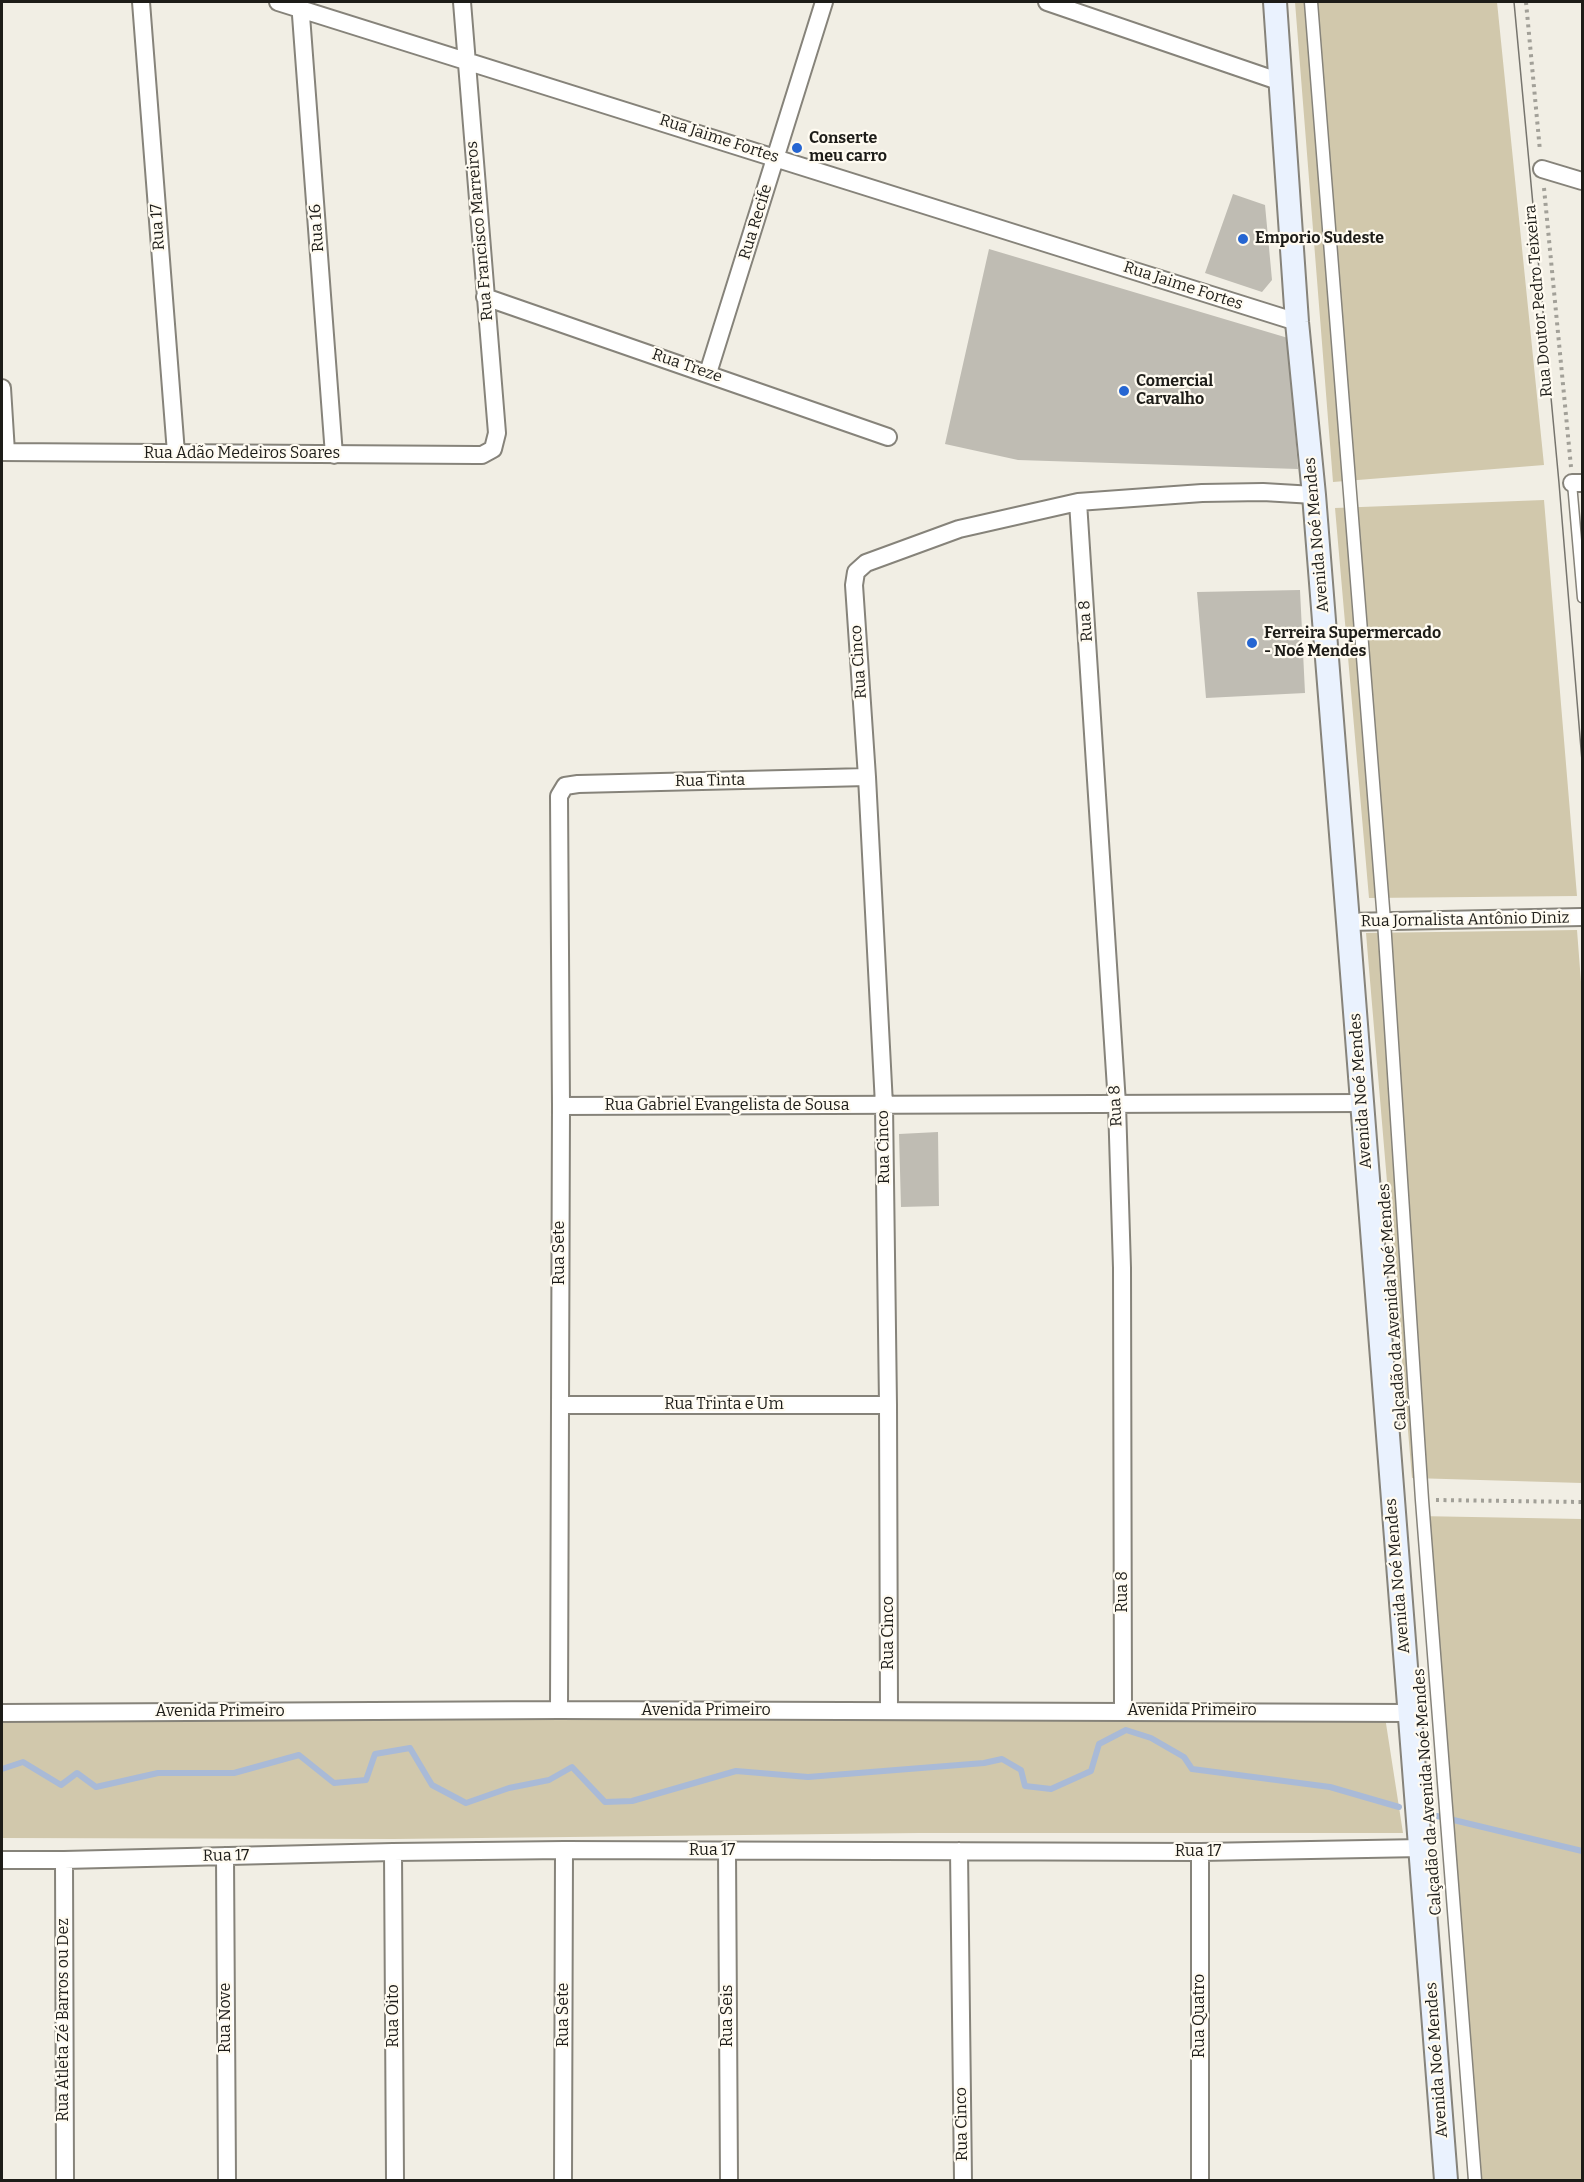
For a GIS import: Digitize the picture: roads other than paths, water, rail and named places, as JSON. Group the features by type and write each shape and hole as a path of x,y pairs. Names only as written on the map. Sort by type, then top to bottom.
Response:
{"main road":[{"name":"Avenida Noé Mendes","path":"1275,2 1297,322 1314,495 1422,1848 1446,2181"}],"street":[{"name":"Rua 17","path":"141,2 176,453"},
{"name":"Rua Jaime Fortes","path":"278,2 301,5 1297,322"},
{"name":"Rua Francisco Marreiros","path":"462,2 497,433 493,449 483,455"},
{"name":"Rua Recife","path":"708,373 824,2"},
{"path":"1047,2 1281,82"},
{"name":"Calçadão da Avenida Noé Mendes","path":"1311,2 1384,921 1422,1500 1475,2181"},
{"name":"Rua 16","path":"301,5 334,455"},
{"path":"1542,169 1582,182"},
{"name":"Rua Treze","path":"485,297 888,437"},
{"path":"2,388 4,452"},
{"name":"Rua Adão Medeiros Soares","path":"4,452 483,455"},
{"path":"1078,502 1202,493 1263,492 1314,495"},
{"name":"Rua Cinco","path":"889,1711 884,1105 867,777 854,585 856,572 862,565 869,562 959,529 1078,502"},
{"name":"Rua 8","path":"1078,502 1117,1104 1122,1280 1123,1711"},
{"name":"Rua Tinta","path":"559,796 565,786 578,784 867,777"},
{"name":"Rua Sete","path":"559,796 561,1106 559,1710"},
{"name":"Rua Jornalista Antônio Diniz","path":"1348,922 1582,917"},
{"name":"Rua Gabriel Evangelista de Sousa","path":"561,1106 1362,1103"},
{"name":"Rua Trinta e Um","path":"560,1405 888,1405"},
{"name":"Avenida Primeiro","path":"2,1713 559,1710 1410,1713"},
{"name":"Rua 17","path":"2,1860 564,1850 1200,1852 1422,1848"},
{"name":"Rua Sete","path":"563,2181 564,1850"},
{"name":"Rua Seis","path":"727,1851 729,2181"},
{"name":"Rua Cinco","path":"959,1851 963,2181"},
{"name":"Rua Oito","path":"393,1852 395,2181"},
{"name":"Rua Quatro","path":"1200,1852 1200,2181"},
{"name":"Rua Nove","path":"225,1856 227,2181"},
{"name":"Rua Atleta Zé Barros ou Dez","path":"64,1860 65,2181"}],"lane":[{"path":"1577,483 1582,597"}],"waterway":[{"path":"2,1769 23,1762 61,1785 77,1773 96,1787 158,1773 234,1773 299,1755 334,1783 366,1780 375,1754 410,1748 432,1785 466,1803 509,1788 549,1780 572,1767 605,1802 632,1801 736,1771 808,1777 984,1763 1002,1759 1021,1770 1025,1786 1051,1789 1091,1771 1099,1744 1126,1730 1151,1738 1184,1757 1192,1769 1330,1787 1399,1807"},
{"path":"1437,1816 1582,1851"}],"tram line":[{"path":"1514,2 1559,483 1582,761"}],"place":[{"name":"Conserte meu carro","path":"797,148"},
{"name":"Emporio Sudeste","path":"1243,239"},
{"name":"Comercial Carvalho","path":"1124,391"},
{"name":"Ferreira Supermercado - Noé Mendes","path":"1252,643"}]}
